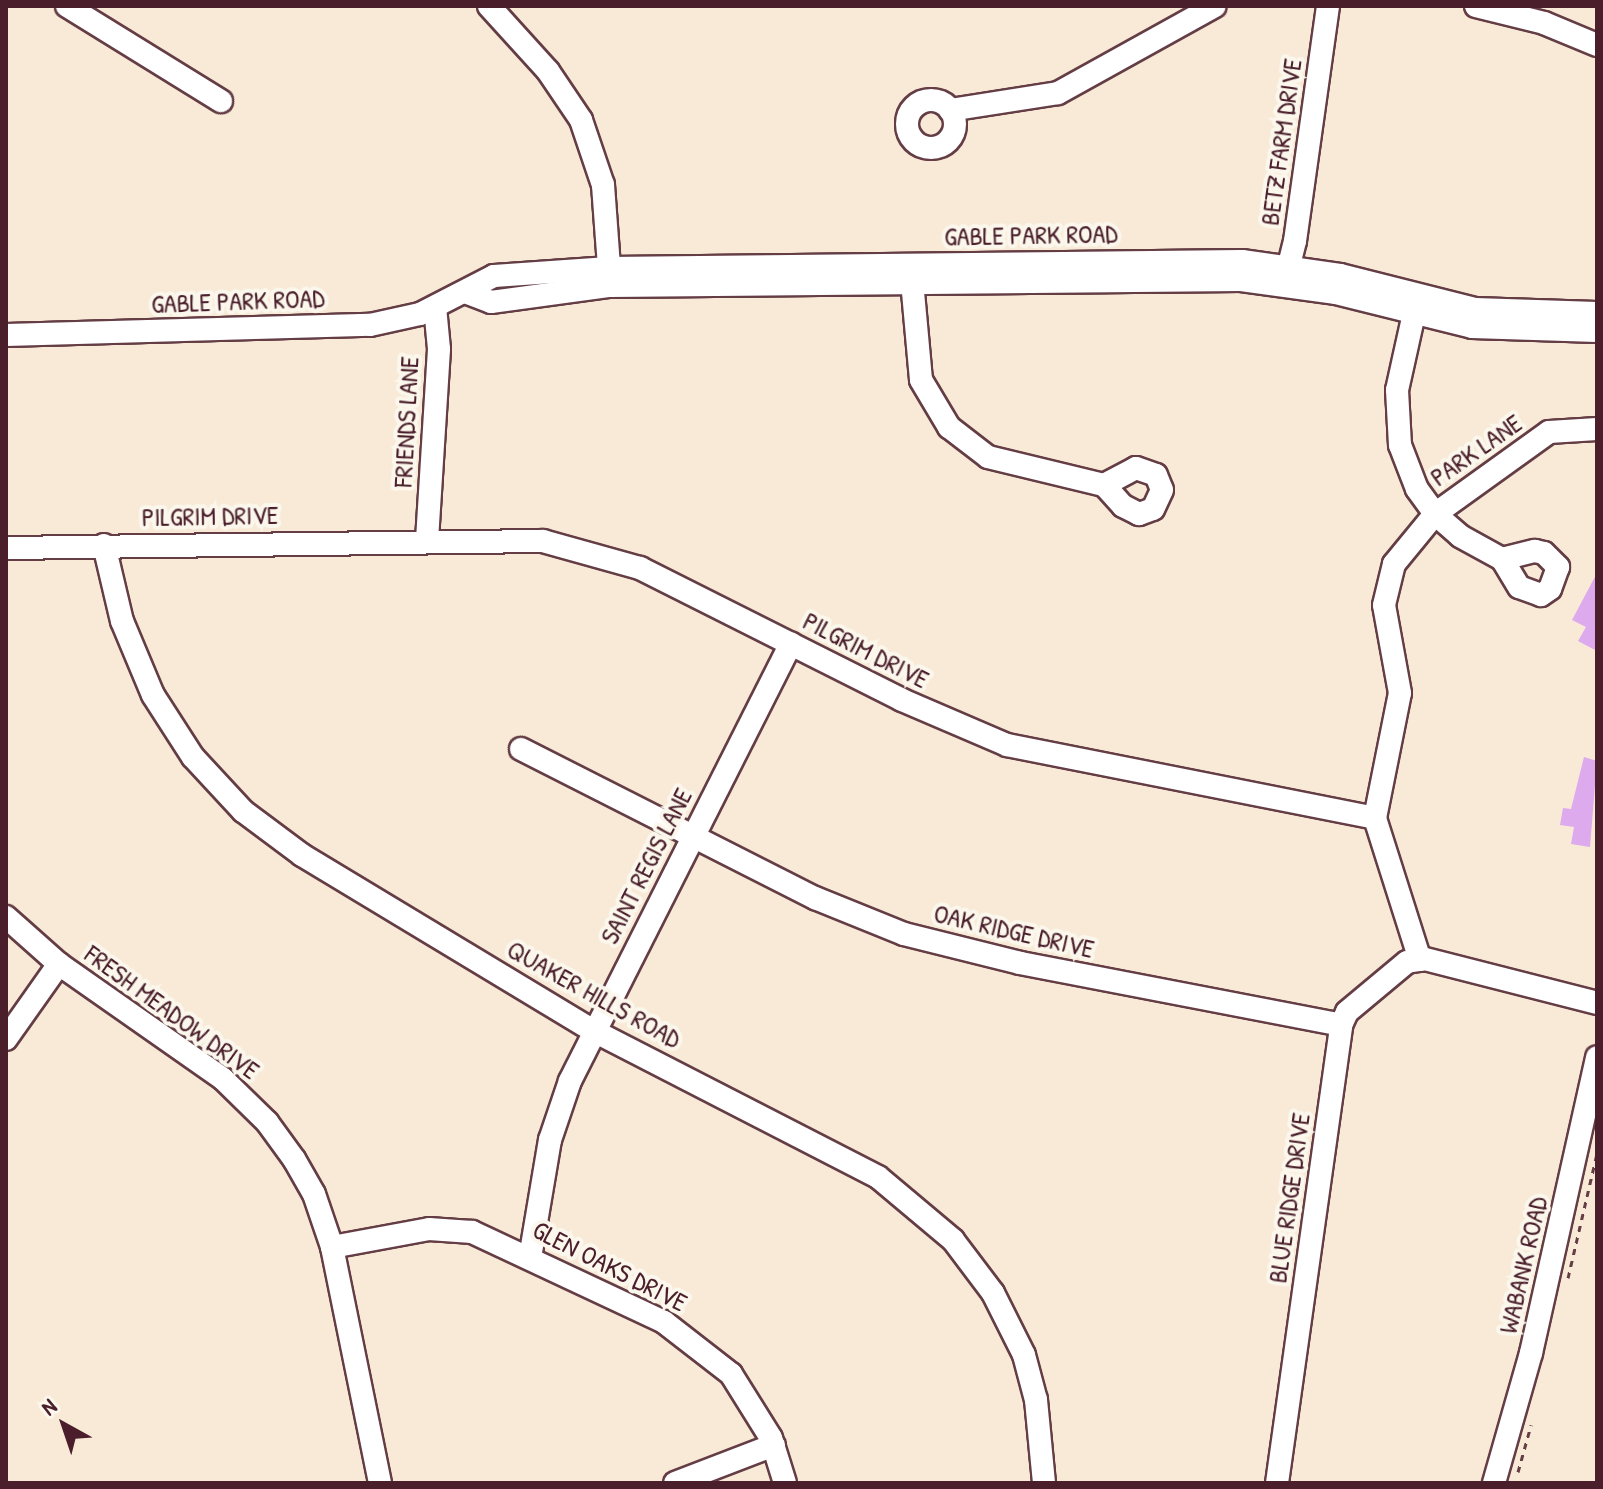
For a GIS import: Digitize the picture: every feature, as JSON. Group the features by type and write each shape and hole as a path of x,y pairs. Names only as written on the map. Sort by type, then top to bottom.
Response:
{"street":[{"path":"67,6 221,101"},
{"path":"489,6 548,71 581,120 603,185 610,277"},
{"path":"950,110 1058,93 1215,6"},
{"name":"BETZ FARM DRIVE","path":"1285,276 1295,241 1328,6"},
{"path":"1476,6 1524,12 1597,45"},
{"name":"GABLE PARK ROAD","path":"6,335 370,325 435,307 494,276 911,274 1180,260 1285,276 1520,332 1597,331"},
{"path":"911,274 921,380 949,427 988,457 1104,485"},
{"path":"1415,305 1397,390 1396,421 1410,473 1435,514 1460,536 1502,559"},
{"name":"GABLE PARK ROAD","path":"1415,305 1521,314 1597,313"},
{"name":"FRIENDS LANE","path":"427,540 439,349 435,307"},
{"name":"PARK LANE","path":"1375,818 1400,693 1398,659 1386,623 1388,584 1402,550 1435,514 1549,432 1597,429"},
{"name":"PILGRIM DRIVE","path":"6,548 427,540 543,541 605,555 968,732 1007,745 1375,818"},
{"name":"QUAKER HILLS ROAD","path":"104,545 122,621 153,695 217,785 302,855 594,1031 852,1161 899,1191 953,1240 993,1293 1024,1355 1041,1429 1044,1483"},
{"name":"SAINT REGIS LANE","path":"530,1258 550,1140 594,1031 791,644"},
{"name":"OAK RIDGE DRIVE","path":"521,749 815,898 904,934 1020,963 1341,1025"},
{"path":"1375,818 1420,960"},
{"name":"FRESH MEADOW DRIVE","path":"6,917 59,964 205,1065 254,1107 305,1177 332,1247 380,1483"},
{"path":"1341,1025 1347,1012 1377,984 1407,962 1420,960 1597,1003"},
{"path":"6,1039 59,964"},
{"name":"BLUE RIDGE DRIVE","path":"1277,1483 1341,1025"},
{"name":"WABANK ROAD","path":"1494,1483 1531,1353 1597,1057"},
{"name":"GLEN OAKS DRIVE","path":"332,1247 450,1229 492,1238 653,1317 705,1350 731,1374 774,1445 785,1483"},
{"path":"675,1483 774,1445"}],"building":[{"path":"1597,573 1597,651 1578,641 1586,627 1572,620"},
{"path":"1584,757 1597,761 1590,847 1571,844 1574,827 1560,825 1563,808 1571,809"}]}
